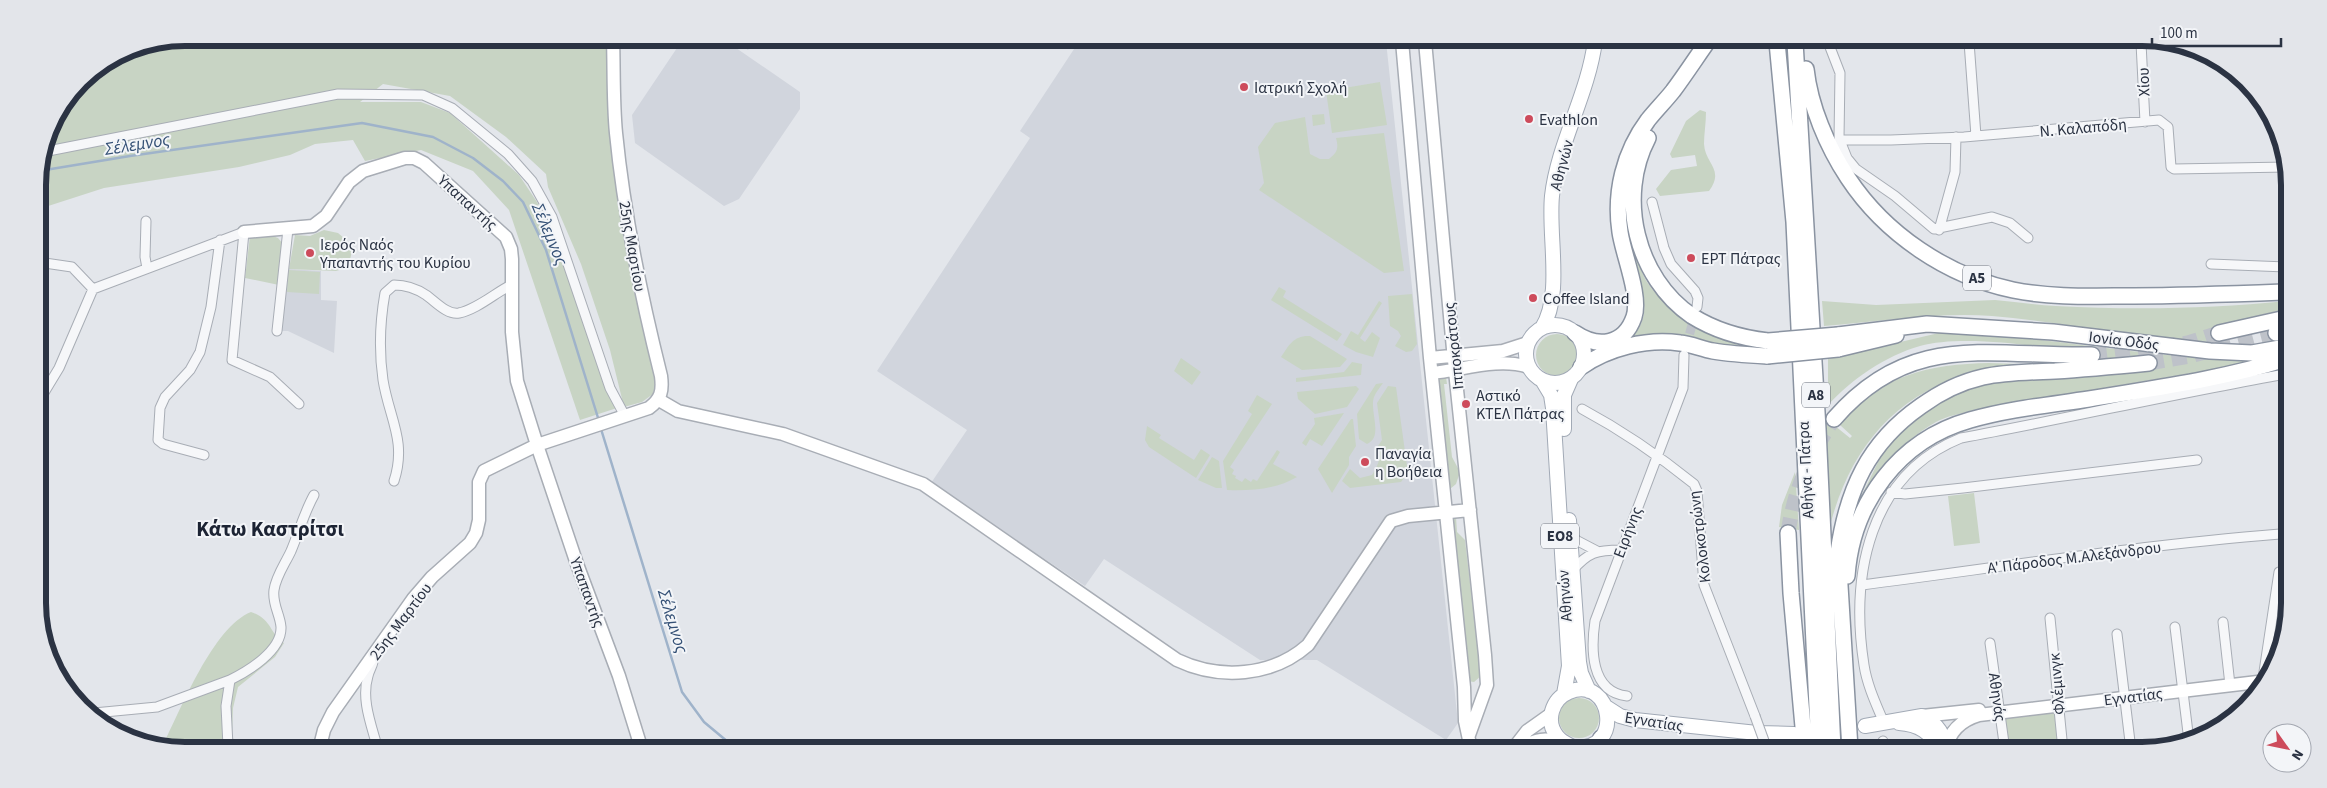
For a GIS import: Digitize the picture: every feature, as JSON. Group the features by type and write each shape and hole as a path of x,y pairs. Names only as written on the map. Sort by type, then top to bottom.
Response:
{"highway":[{"path":"1570,329 1590,342 1603,343 1623,334 1634,316 1635,303 1619,230 1617,210 1620,181 1627,159 1639,134 1704,46"},
{"name":"Αθήνα - Πάτρα","path":"1777,46 1794,222 1819,741"},
{"name":"Αθήνα - Πάτρα","path":"1795,46 1817,410 1833,741"},
{"name":"Α5","path":"1803,46 1807,78 1814,106 1839,164 1855,189 1873,210 1915,248 1940,263 2013,290 2049,295 2177,296 2281,292"},
{"path":"1672,92 1646,142 1634,179 1634,216 1641,250 1658,282 1692,316 1733,335 1768,348"},
{"path":"2219,333 2281,319"},
{"name":"Ιονία Οδός","path":"1768,348 1838,342 1927,324 2053,332 2210,351 2252,353 2281,348"},
{"path":"1581,367 1613,352 1631,346 1658,341 1682,343 1731,354 1768,348"},
{"path":"1834,419 1869,384 1886,374 1917,361 1935,356 1980,353 2092,355"},
{"path":"1843,617 1848,558 1862,513 1870,496 1890,469 1905,454 1925,440 1969,420 2000,413 2151,389 2281,361"},
{"path":"1850,741 1838,553 1842,525 1849,501 1870,456 1886,435 1905,417 1946,390 1981,378 2149,363"},
{"path":"1788,533 1791,593 1804,741"}],"main road":[{"name":"Αθηνών","path":"1528,343 1542,328 1549,315 1553,294 1551,229 1553,186 1582,96 1594,46"},
{"name":"Αθηνών","path":"1553,294 1570,329 1583,345 1584,353 1581,367 1570,379 1564,395 1563,405 1569,532 1581,673 1589,691 1599,697 1606,707"},
{"path":"1542,328 1553,325 1570,329"},
{"path":"1528,343 1526,355 1528,367"},
{"name":"Αθηνών","path":"1528,367 1542,380 1551,395 1553,408 1569,666 1564,694 1553,706 1551,714"},
{"path":"1542,380 1556,383 1570,379"},
{"path":"1564,694 1580,689 1589,691"},
{"path":"1601,741 1608,723 1606,707"},
{"name":"Εγνατίας","path":"1606,707 1620,716 1635,720 1757,733 1794,734"},
{"path":"1551,714 1553,730 1565,741"},
{"path":"1922,716 1929,719 1940,731 1943,741"},
{"name":"Εγνατίας","path":"1864,726 1922,716"},
{"path":"1884,723 1917,726 1929,734 1933,741"}],"street":[{"name":"Ιπποκράτους","path":"1402,46 1430,358 1464,687 1465,721 1470,741"},
{"name":"Ιπποκράτους","path":"1425,46 1455,370 1487,685 1470,741"},
{"path":"1830,46 1840,73 1839,140 1853,166 1895,196 1928,225 1939,230 1992,217 2010,223 2028,238"},
{"path":"1969,46 1976,136"},
{"name":"Χίου","path":"2141,46 2145,122"},
{"name":"25ης Μαρτίου","path":"613,47 616,131 622,180 644,306 663,387 659,400"},
{"path":"51,151 338,94 423,95 452,108 508,154 532,181 552,217 619,418 649,408 659,400 678,411 728,420 794,438 923,484 1177,660 1192,667 1211,672 1226,674 1257,670 1302,651 1308,645 1391,521 1408,516 1470,510"},
{"name":"Ν. Καλαπόδη","path":"1839,140 1976,136 2160,120 2167,126 2171,167 2174,169 2279,168"},
{"path":"1939,230 1954,178 1956,137"},
{"name":"Υπαπαντής","path":"93,289 244,232 308,227 319,223 330,211 349,182 363,171 396,160 414,158 424,163 506,237 511,249 513,284 512,332 516,372 537,445 577,564 619,676 639,742"},
{"path":"1652,202 1664,248 1671,264 1695,291 1698,298 1697,307"},
{"path":"146,222 145,256 147,268"},
{"path":"277,331 288,229"},
{"path":"244,232 232,360 270,377 299,404"},
{"path":"204,455 163,444 158,440 160,408 165,397 190,370 200,352 211,307 220,240"},
{"path":"47,263 72,267 93,289 59,368 47,389"},
{"path":"2211,264 2281,267"},
{"path":"394,481 400,457 382,366 381,348 385,293 394,285 413,288 426,294 448,311 455,313 471,309 513,284"},
{"path":"1430,358 1502,351 1528,343"},
{"name":"Ειρήνης","path":"1627,696 1616,693 1598,678 1593,645 1599,608 1683,388 1684,355"},
{"path":"1432,373 1496,363 1513,363 1528,367"},
{"path":"1884,723 1873,697 1864,665 1861,624 1862,585 1867,546 1874,526 1891,492 1901,478 1918,463 1945,445 1961,438 2076,416 2195,390 2281,375"},
{"name":"Κολοκοτρώνη","path":"1582,409 1657,453 1694,484 1697,491 1704,585 1764,741"},
{"name":"25ης Μαρτίου","path":"321,742 324,730 333,712 413,599 432,577 470,543 476,533 479,520 479,482 484,471 537,445 619,418"},
{"path":"1891,492 1905,494 1963,488 2196,460"},
{"path":"100,712 157,707 230,680 263,659 274,646 280,634 281,626 274,602 274,588 292,548 306,508 314,495"},
{"path":"1569,532 1576,540 1597,551"},
{"name":"Α' Πάροδος Μ.Αλεξάνδρου","path":"1862,585 2144,548 2249,536 2281,534"},
{"path":"1572,571 1584,557 1597,551 1621,550"},
{"path":"2267,663 2278,572"},
{"name":"Φλέμινγκ","path":"2050,618 2061,741"},
{"path":"2222,622 2230,685"},
{"path":"2175,626 2188,733"},
{"path":"2117,634 2130,741"},
{"name":"Αθηνάς","path":"1990,643 2004,741"},
{"path":"371,659 373,662 368,676 366,696 376,742"},
{"path":"228,742 226,706 230,680"},
{"name":"Εγνατίας","path":"1949,741 1950,736 1962,722 1980,714 2254,684"},
{"name":"Εγνατίας","path":"1922,716 1979,710 2000,711"},
{"path":"1519,741 1527,731 1551,714"},
{"path":"1534,741 1543,739 1552,741"}],"shaded area":[{"path":"1387,46 1458,723 1446,740 1317,660 1260,660 1104,559 1085,586 931,483 967,430 877,371 1030,138 1020,131 1076,47"},
{"path":"678,47 734,47 800,92 800,109 739,199 724,206 635,143 632,115"},
{"path":"289,269 321,271 321,300 337,301 334,353 288,331 281,331"}],"green space":[{"path":"176,47 607,47 609,114 634,291 656,381 653,394 642,402 624,407 610,350 581,264 548,187 546,174 506,137 450,96 383,84 360,102 421,102 450,113 519,175 537,202 560,250 617,408 580,420 509,210 473,171 421,150 365,161 353,140 315,144 290,155 239,167 104,188 47,206 47,167 51,149 65,116 87,87 116,65 149,51"},
{"path":"1380,82 1387,125 1332,133 1326,91"},
{"path":"1700,110 1706,112 1704,144 1707,157 1715,172 1713,183 1709,191 1660,196 1656,189 1671,170 1697,166 1695,155 1672,158 1670,154 1686,121"},
{"path":"1324,114 1325,124 1313,126 1312,115"},
{"path":"1305,117 1310,154 1320,159 1329,159 1336,152 1336,138 1384,133 1404,271 1384,273 1259,190 1264,183 1258,147 1275,123"},
{"path":"324,230 338,233 351,244 351,257 347,265 336,271 289,269 295,235 310,236"},
{"path":"270,235 278,238 283,244 279,285 245,278 250,236"},
{"path":"1636,257 1647,282 1666,304 1692,324 1721,339 1749,347 1748,350 1667,335 1652,334 1628,340 1637,331 1642,322 1644,312"},
{"path":"288,270 320,272 319,294 287,292"},
{"path":"1279,287 1286,291 1283,297 1342,334 1337,341 1271,300"},
{"path":"1412,294 1417,344 1412,351 1406,352 1395,346 1401,336 1398,331 1390,326 1388,296"},
{"path":"1995,300 2056,306 2142,308 2229,306 2281,301 2281,310 2213,326 2215,342 2159,338 2020,319 1971,315 1929,316 1824,326 1822,301 1876,305"},
{"path":"1379,301 1382,303 1360,338 1365,342 1372,332 1380,338 1373,357 1356,352 1343,345 1351,331 1358,335"},
{"path":"1943,332 2023,338 2183,357 2264,361 1973,410 1944,418 1923,430 1900,450 1881,472 1855,509 1882,454 1906,426 1932,403 1970,386 2095,364 2057,351 2031,346 1982,341 1933,343 1907,350 1882,362 1858,378 1828,405 1828,359"},
{"path":"1553,334 1561,334 1572,340 1578,355 1572,370 1561,376 1553,376 1542,370 1536,359 1536,351 1542,340"},
{"path":"1310,336 1347,359 1340,367 1302,370 1281,357 1289,345 1296,339"},
{"path":"1181,358 1201,372 1192,385 1174,371"},
{"path":"1352,362 1362,364 1361,375 1296,382 1296,378 1344,372"},
{"path":"1989,363 2049,365 1965,375 1937,386 1914,399 1894,414 1877,431 1862,451 1839,497 1831,522 1824,417 1850,438 1852,436 1840,425 1871,394 1888,384 1926,370 1946,366"},
{"path":"1437,377 1446,377 1447,384 1444,384 1452,457 1460,472 1456,484 1450,489 1449,488"},
{"path":"1383,383 1375,395 1373,403 1375,436 1367,444 1359,439 1357,414 1376,384"},
{"path":"1356,386 1359,389 1347,407 1315,414 1298,399 1297,392"},
{"path":"1388,386 1396,387 1408,473 1401,482 1350,488 1342,481 1350,469 1360,478 1372,475 1378,465 1380,453 1378,446 1382,440 1377,403"},
{"path":"1257,395 1272,404 1230,467 1234,470 1232,474 1242,482 1245,478 1251,482 1253,479 1257,481 1277,450 1280,452 1273,464 1297,477 1281,484 1264,488 1227,490 1223,461 1252,414 1248,411"},
{"path":"1344,413 1322,446 1310,439 1306,446 1302,443 1315,424 1314,418"},
{"path":"1351,419 1353,419 1356,446 1349,457 1349,465 1332,493 1318,469"},
{"path":"1147,426 1161,435 1159,438 1194,460 1201,449 1210,455 1196,478 1149,447 1145,440"},
{"path":"1212,457 1219,461 1222,488 1216,488 1198,480"},
{"path":"1795,472 1799,530 1779,527 1782,505"},
{"path":"1974,493 1980,543 1954,546 1948,496"},
{"path":"1456,517 1457,532 1465,540 1481,676 1474,682 1467,681 1451,518"},
{"path":"251,612 258,615 267,622 275,635 284,643 275,657 238,687 233,708 232,736 235,742 165,741 211,651 237,621"},
{"path":"1583,698 1590,701 1596,707 1599,718 1598,726 1590,735 1583,738 1575,738 1568,735 1560,726 1559,714 1562,707 1571,699"},
{"path":"2058,705 2062,741 2004,741 2000,711"}],"waterway":[{"name":"Σέλεμνος","path":"47,170 362,123 433,137 473,158 503,181 523,202 546,250 599,421"},
{"name":"Σέλεμνος","path":"601,429 682,692 704,722 728,742"}],"tunnel":[{"path":"1686,347 1695,314"},
{"path":"2092,355 2188,343 2219,333"},
{"path":"2149,363 2190,356 2276,333"},
{"path":"1788,533 1794,502 1804,473 1810,459 1834,419"}],"place":[{"name":"Ιατρική Σχολή","path":"1244,87"},
{"name":"Evathlon","path":"1529,119"},
{"name":"Ιερός Ναός Υπαπαντής του Κυρίου","path":"310,253"},
{"name":"ΕΡΤ Πάτρας","path":"1691,258"},
{"name":"Coffee Island","path":"1533,298"},
{"name":"Αστικό ΚΤΕΛ Πάτρας","path":"1466,404"},
{"name":"Παναγία η Βοήθεια","path":"1365,462"}],"district":[{"name":"Κάτω Καστρίτσι","path":"270,529"}]}
